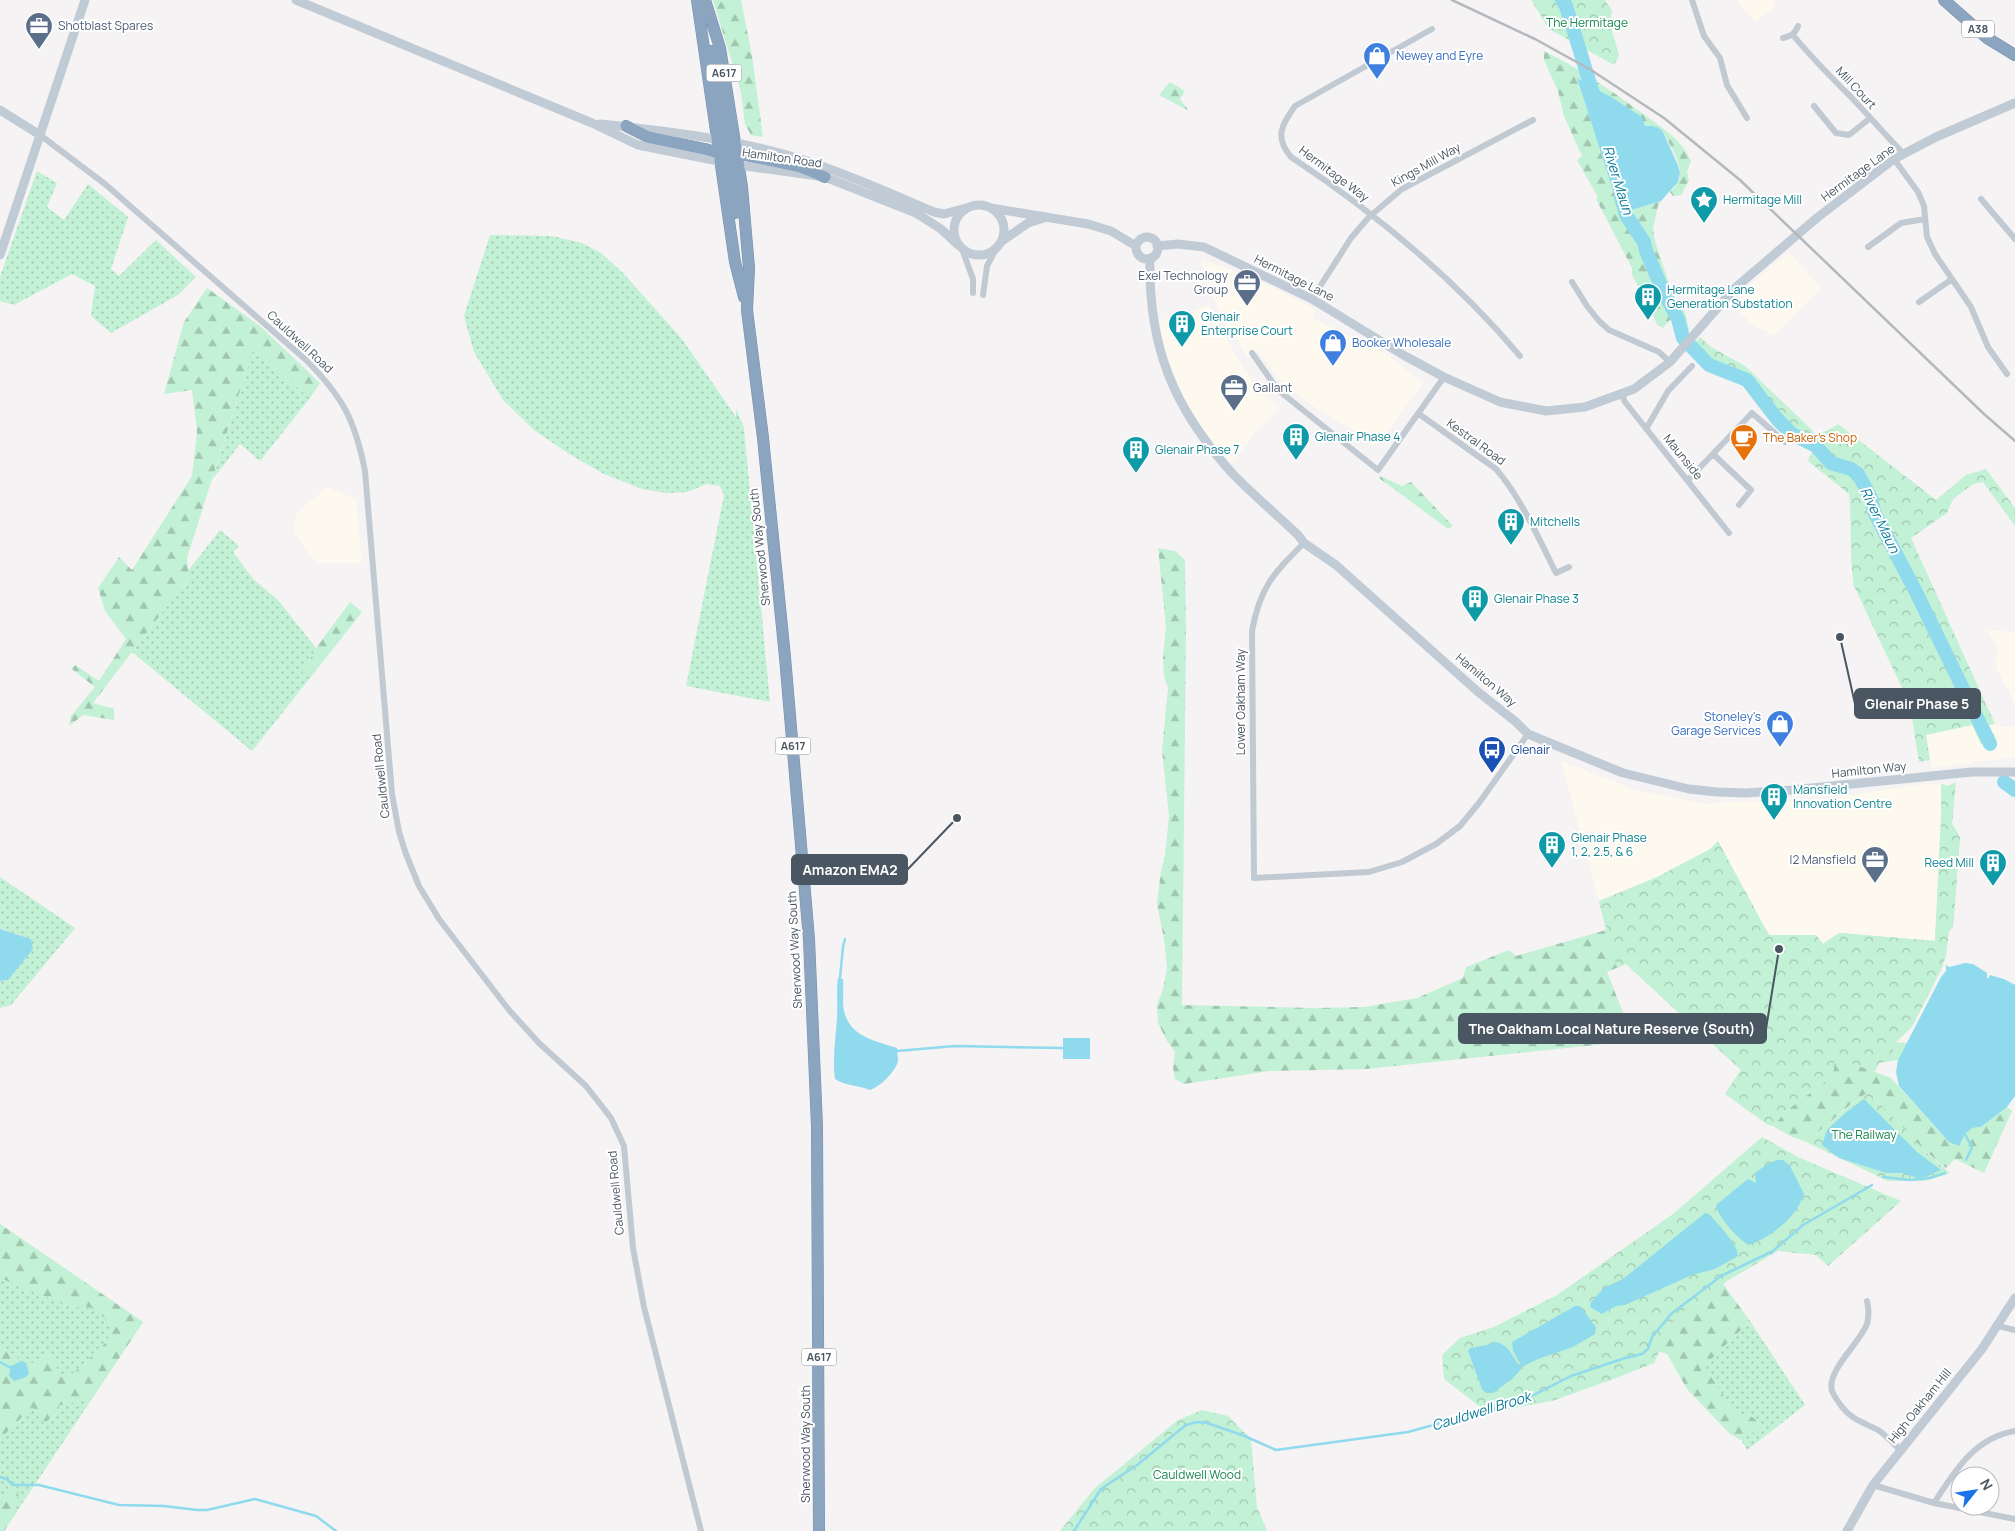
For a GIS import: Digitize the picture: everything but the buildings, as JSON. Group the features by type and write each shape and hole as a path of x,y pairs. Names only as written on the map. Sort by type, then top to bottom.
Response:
{"highway":[{"name":"A38","path":"1944,0 1987,38 2015,54"},
{"path":"703,1 728,153"},
{"path":"626,126 648,137 800,167 825,176"},
{"name":"Sherwood Way South","path":"728,153 735,262 747,310 785,657 809,939 818,1182 819,1531"},
{"name":"Sherwood Way South","path":"728,153 749,268 747,310"}],"street":[{"path":"0,255 85,0"},
{"name":"Hamilton Road","path":"296,0 592,123 638,145 728,153 775,152 815,164 886,191 934,212 944,214 976,205 1034,214 1088,224 1111,231 1136,246"},
{"path":"1692,0 1704,36 1720,58 1727,85 1747,118"},
{"path":"1783,38 1796,32 1798,26"},
{"name":"Hermitage Way","path":"1432,29 1295,106 1282,126 1282,139 1285,150 1291,157 1397,235 1492,322 1520,356"},
{"name":"Mill Court","path":"1793,34 1819,66 1904,154"},
{"name":"Hermitage Lane","path":"1158,246 1178,244 1204,247 1312,299 1404,356 1444,377 1500,402 1546,411 1584,408 1634,389 1670,362 1735,288 1818,217 1894,160 1936,137 2015,103"},
{"path":"1814,106 1836,133 1849,135 1869,119"},
{"path":"0,110 40,135"},
{"name":"Kings Mill Way","path":"1312,299 1352,238 1371,216 1402,189 1533,120"},
{"name":"Hamilton Road","path":"592,123 626,126"},
{"name":"Cauldwell Road","path":"40,135 105,184 306,360 328,383 342,403 358,439 365,471 392,794 399,832 419,886 439,919 509,1010 539,1043 586,1086 611,1118 624,1146 633,1248 644,1307 701,1531"},
{"path":"1894,160 1918,192 1924,206 1927,237 1935,254 1971,307 1988,348 2007,374"},
{"name":"Hamilton Road","path":"825,176 916,213 941,229 960,247 976,255 986,255 996,250"},
{"path":"1981,199 2014,237"},
{"path":"966,208 959,215 954,225 954,235 973,279 973,293"},
{"path":"991,208 999,215 1004,224 1002,241"},
{"path":"982,295 987,266 1002,241 1028,223 1047,217"},
{"path":"1868,248 1901,223 1925,219"},
{"path":"1148,237 1155,241 1158,246 1157,252 1150,258 1140,256 1136,246 1141,239 1148,237"},
{"name":"Hamilton Way","path":"1150,258 1150,290 1154,326 1161,354 1178,398 1204,440 1233,474 1298,535 1304,543 1336,564 1477,691 1528,734 1623,772 1689,789 1717,792 1768,792 1972,772 2015,772"},
{"path":"1919,302 1952,279"},
{"path":"1572,282 1587,306 1609,330 1659,352 1670,362"},
{"path":"1252,353 1278,390 1378,470 1444,377"},
{"path":"1646,429 1668,391 1692,366"},
{"name":"Maunside","path":"1622,395 1646,429 1729,533"},
{"path":"1688,480 1752,413 1785,442"},
{"name":"Kestral Road","path":"1419,414 1496,469 1504,477 1556,573 1569,567"},
{"path":"1713,454 1751,490 1739,505"},
{"name":"Lower Oakham Way","path":"1304,543 1277,570 1266,587 1256,608 1252,631 1254,878 1369,872 1402,862 1436,844 1460,826 1479,803 1528,734"},
{"name":"High Oakham Hill","path":"1847,1531 1874,1485 1982,1349 2015,1298"},
{"path":"1867,1301 1869,1313 1866,1324 1856,1343 1834,1373 1832,1391 1843,1408 1856,1421 1878,1430 1901,1450"},
{"path":"1998,1326 2015,1330"},
{"path":"1934,1503 1964,1459 1984,1442 2015,1431"},
{"path":"1874,1485 1934,1503 2015,1519"}],"shaded area":[{"path":"1737,0 1771,0 1776,5 1756,21 1742,8"},
{"path":"1788,252 1822,288 1775,335 1754,326 1730,302"},
{"path":"1201,259 1259,280 1316,310 1312,318 1384,352 1423,383 1379,443 1373,445 1347,426 1317,409 1282,382 1257,350 1248,358 1227,325 1208,288"},
{"path":"1209,305 1251,379 1279,408 1254,433 1232,464 1207,435 1187,404 1166,356 1160,334 1160,319 1171,320"},
{"path":"327,487 356,499 362,563 316,563 294,533 296,514"},
{"path":"1987,630 2015,632 2015,704 1997,669 1995,661 1998,653 1996,644"},
{"path":"1995,724 2003,727 2015,727 2015,757 1931,768 1926,735 1972,725 1981,744 1989,725"},
{"path":"1561,761 1635,790 1707,804 1820,800 1922,784 1941,784 1941,840 1935,942 1840,933 1823,944 1816,935 1769,935 1752,907 1711,849 1657,877 1599,901"}],"green space":[{"path":"713,0 741,0 752,56 763,137 751,135 745,124 741,92"},
{"name":"The Hermitage","path":"1531,0 1605,0 1612,11 1610,24 1619,55 1614,65 1549,29"},
{"path":"1544,51 1593,79 1661,127 1681,145 1691,161 1687,172 1689,180 1681,195 1673,196 1670,192 1678,182 1680,170 1676,156 1662,130 1645,126 1611,97 1577,78 1616,200 1626,215 1630,210 1661,201 1658,206 1653,229 1655,241 1671,290 1677,303 1685,312 1689,330 1686,335 1678,330 1675,319 1671,319 1663,328 1657,325 1632,275 1632,268 1596,199 1598,197 1577,160 1582,156 1564,116 1558,91 1544,60"},
{"path":"1170,82 1185,91 1180,99 1189,111 1159,95"},
{"path":"37,171 57,183 47,207 64,220 88,184 128,217 111,269 119,276 156,240 196,277 178,295 111,333 91,316 95,286 72,274 14,305 0,301 0,277"},
{"path":"490,235 552,236 582,243 601,253 623,273 682,339 736,417 736,408 744,428 770,702 686,686 724,495 720,486 707,484 687,492 667,493 642,489 604,474 569,454 534,430 503,400 474,352 464,316"},
{"path":"207,288 260,326 320,383 310,398 253,350 187,558 189,577 93,703 114,709 114,720 83,715 69,726 71,716 95,687 72,669 75,665 99,681 126,639 105,611 98,588 119,557 132,570 192,476 197,431 192,390 164,394 184,322"},
{"path":"1700,337 1711,347 1745,366 1816,434 1829,430 1838,424 1936,500 1966,475 1986,469 2015,508 2015,526 1983,482 1973,484 1953,499 1947,513 1911,538 1995,724 1989,725 1997,741 1990,744 1981,744 1972,725 1926,735 1930,760 1919,762 1910,705 1854,586 1849,494 1808,461 1812,452 1799,445 1776,424 1741,381 1713,372 1687,352"},
{"path":"253,350 310,398 260,461 240,444 212,480"},
{"path":"1380,476 1402,486 1411,482 1453,526 1448,529 1379,478"},
{"path":"220,530 239,546 233,552 253,579 278,600 316,648 303,673 310,678 252,751 132,652 189,577 188,571"},
{"path":"1158,548 1175,551 1185,560 1182,1005 1315,1008 1364,1007 1417,998 1463,978 1466,967 1509,950 1516,956 1606,930 1599,901 1752,907 1769,935 1816,935 1823,944 1839,933 1935,941 1941,813 1953,812 1952,824 1960,837 1953,927 1935,942 1760,1059 1725,1094 1741,1070 1626,964 1607,972 1624,1015 1642,1040 1366,1069 1270,1071 1184,1084 1175,1079 1173,1067 1175,1052 1158,1023 1157,1005 1163,989 1167,968 1164,939 1157,904 1169,816 1162,750 1168,688 1164,676 1163,658 1166,626"},
{"path":"350,602 362,612 310,678 303,673 316,648"},
{"path":"1956,782 1952,824 1960,837 1953,927 1949,931 1946,955 1942,968 1912,1027 1896,1042 1890,1060 1879,1063 1875,1072 1835,1057 1834,1070 1825,1082 1786,1111 1773,1126 1768,1125 1725,1094 1741,1070 1626,964 1617,967 1599,901 1657,877 1710,849 1718,841 1769,935 1816,935 1823,944 1839,933 1935,941 1941,840 1941,784 1948,786"},
{"path":"0,877 75,928 11,1005 0,1008 0,981 8,980 31,939 0,929"},
{"path":"1889,1038 1896,1042 1907,1043 1898,1060 1879,1063"},
{"path":"1835,1057 1891,1078 1949,1142 1972,1128 1981,1127 2007,1107 2012,1111 1984,1173 1955,1159 1946,1168 1923,1149 1869,1092 1804,1141 1790,1136 1773,1126 1786,1111 1824,1082"},
{"name":"The Railway","path":"1869,1092 1923,1149 1950,1173 1925,1181 1888,1181 1804,1141"},
{"path":"1762,1137 1798,1157 1901,1201 1828,1266 1816,1255 1778,1251 1727,1281 1674,1318 1654,1363 1611,1380 1552,1401 1488,1413 1444,1379 1442,1355 1460,1338 1494,1327 1557,1295 1673,1214"},
{"path":"0,1224 143,1322 4,1531 0,1531"},
{"path":"0,1224 143,1322 92,1399 60,1405 45,1424 32,1407 0,1439 0,1397 2,1393 0,1391 0,1349 14,1354 21,1361 11,1366 29,1373 27,1366 47,1354 57,1366 56,1374 67,1376 78,1369 101,1348 109,1336 110,1330 104,1317 88,1307 81,1306 75,1309 0,1278"},
{"path":"1727,1281 1723,1284 1750,1321 1704,1366 1734,1412 1752,1417 1764,1426 1740,1440 1729,1433 1687,1389 1667,1354 1652,1349 1659,1296"},
{"path":"1750,1321 1805,1405 1747,1450 1701,1368"},
{"name":"Cauldwell Wood","path":"1202,1410 1228,1416 1251,1439 1257,1507 1267,1531 1060,1531 1094,1489 1178,1420"},
{"path":"9,1484 19,1489 15,1515 4,1531 0,1531 0,1505 6,1497"}],"water":[{"path":"1577,78 1642,117 1645,126 1653,126 1662,130 1680,173 1678,182 1661,201 1631,210 1626,215 1616,200"},
{"path":"0,929 31,939 33,949 8,980 0,981"},
{"path":"1965,963 1973,964 1987,973 1987,978 1990,975 2015,985 2015,1096 2007,1107 1981,1127 1972,1128 1965,1134 1959,1146 1949,1142 1899,1086 1896,1072 1898,1060 1941,977 1946,971 1946,965 1949,967"},
{"path":"838,978 843,979 844,1011 852,1027 865,1037 897,1048 897,1065 883,1082 870,1090 835,1079 834,1055"},
{"path":"1063,1038 1090,1038 1090,1059 1063,1059"},
{"name":"The Railway","path":"1864,1099 1917,1152 1941,1170 1920,1179 1903,1173 1886,1173 1839,1158 1822,1145 1827,1130"},
{"path":"1777,1160 1783,1160 1790,1166 1804,1194 1795,1211 1782,1225 1766,1237 1749,1245 1729,1227 1720,1215 1716,1205 1748,1179 1756,1183 1755,1173"},
{"path":"1705,1213 1709,1214 1726,1234 1735,1246 1738,1256 1715,1269 1692,1275 1625,1305 1616,1306 1602,1314 1590,1307 1591,1302 1604,1288 1623,1279"},
{"path":"1575,1306 1580,1306 1596,1327 1595,1334 1573,1347 1538,1359 1522,1367 1513,1351 1512,1342"},
{"path":"1493,1342 1507,1348 1522,1368 1512,1379 1493,1393 1486,1393 1482,1389 1468,1351 1470,1348"},
{"path":"21,1361 26,1363 29,1373 26,1377 14,1381 9,1376 11,1366"}],"waterway":[{"name":"River Maun","path":"1562,0 1566,6 1596,103"},
{"name":"River Maun","path":"1621,197 1626,215 1644,242 1665,295 1678,319 1683,338 1709,365 1747,380 1777,419 1792,434 1816,446 1831,463 1851,469 1858,474 1871,498 1874,512 1915,590 1990,744"},
{"name":"River Maun","path":"2004,782 2015,790"},
{"path":"840,978 845,939"},
{"path":"897,1051 955,1046 1063,1048"},
{"name":"Cauldwell Brook","path":"1965,1134 1972,1147 1966,1160"},
{"name":"Cauldwell Brook","path":"1883,1177 1910,1180 1930,1178 1945,1173"},
{"name":"Cauldwell Brook","path":"1074,1531 1101,1489 1137,1465 1186,1425 1197,1422 1207,1423 1242,1435 1276,1450 1408,1432 1524,1400 1571,1376 1642,1354 1648,1349 1652,1337 1671,1314 1721,1276 1773,1251 1803,1225 1872,1185"},
{"path":"0,1362 11,1368"},
{"path":"0,1477 7,1479 13,1485 39,1485 119,1505 164,1506 207,1510 255,1499 316,1516 336,1531"}],"railway":[{"path":"1452,0 1535,39 1591,70 1664,118 1740,180 1984,414 2015,441"}],"place":[{"name":"Shotblast Spares","path":"39,50"},
{"name":"Newey and Eyre","path":"1377,80"},
{"name":"Hermitage Mill","path":"1704,224"},
{"name":"Exel Technology Group","path":"1247,307"},
{"name":"Hermitage Lane Generation Substation","path":"1648,321"},
{"name":"Glenair Enterprise Court","path":"1182,348"},
{"name":"Booker Wholesale","path":"1333,367"},
{"name":"Gallant","path":"1234,412"},
{"name":"Glenair Phase 4","path":"1296,461"},
{"name":"The Baker's Shop","path":"1744,462"},
{"name":"Glenair Phase 7","path":"1136,474"},
{"name":"Mitchells","path":"1511,546"},
{"name":"Glenair Phase 3","path":"1475,623"},
{"name":"Glenair Phase 5","path":"1840,637"},
{"name":"Stoneley's Garage Services","path":"1780,748"},
{"name":"Glenair","path":"1492,774"},
{"name":"Amazon EMA2","path":"957,818"},
{"name":"Mansfield Innovation Centre","path":"1774,821"},
{"name":"Glenair Phase 1, 2, 2.5, & 6","path":"1552,869"},
{"name":"I2 Mansfield","path":"1875,884"},
{"name":"Reed Mill","path":"1993,887"},
{"name":"The Oakham Local Nature Reserve (South)","path":"1779,949"}]}
